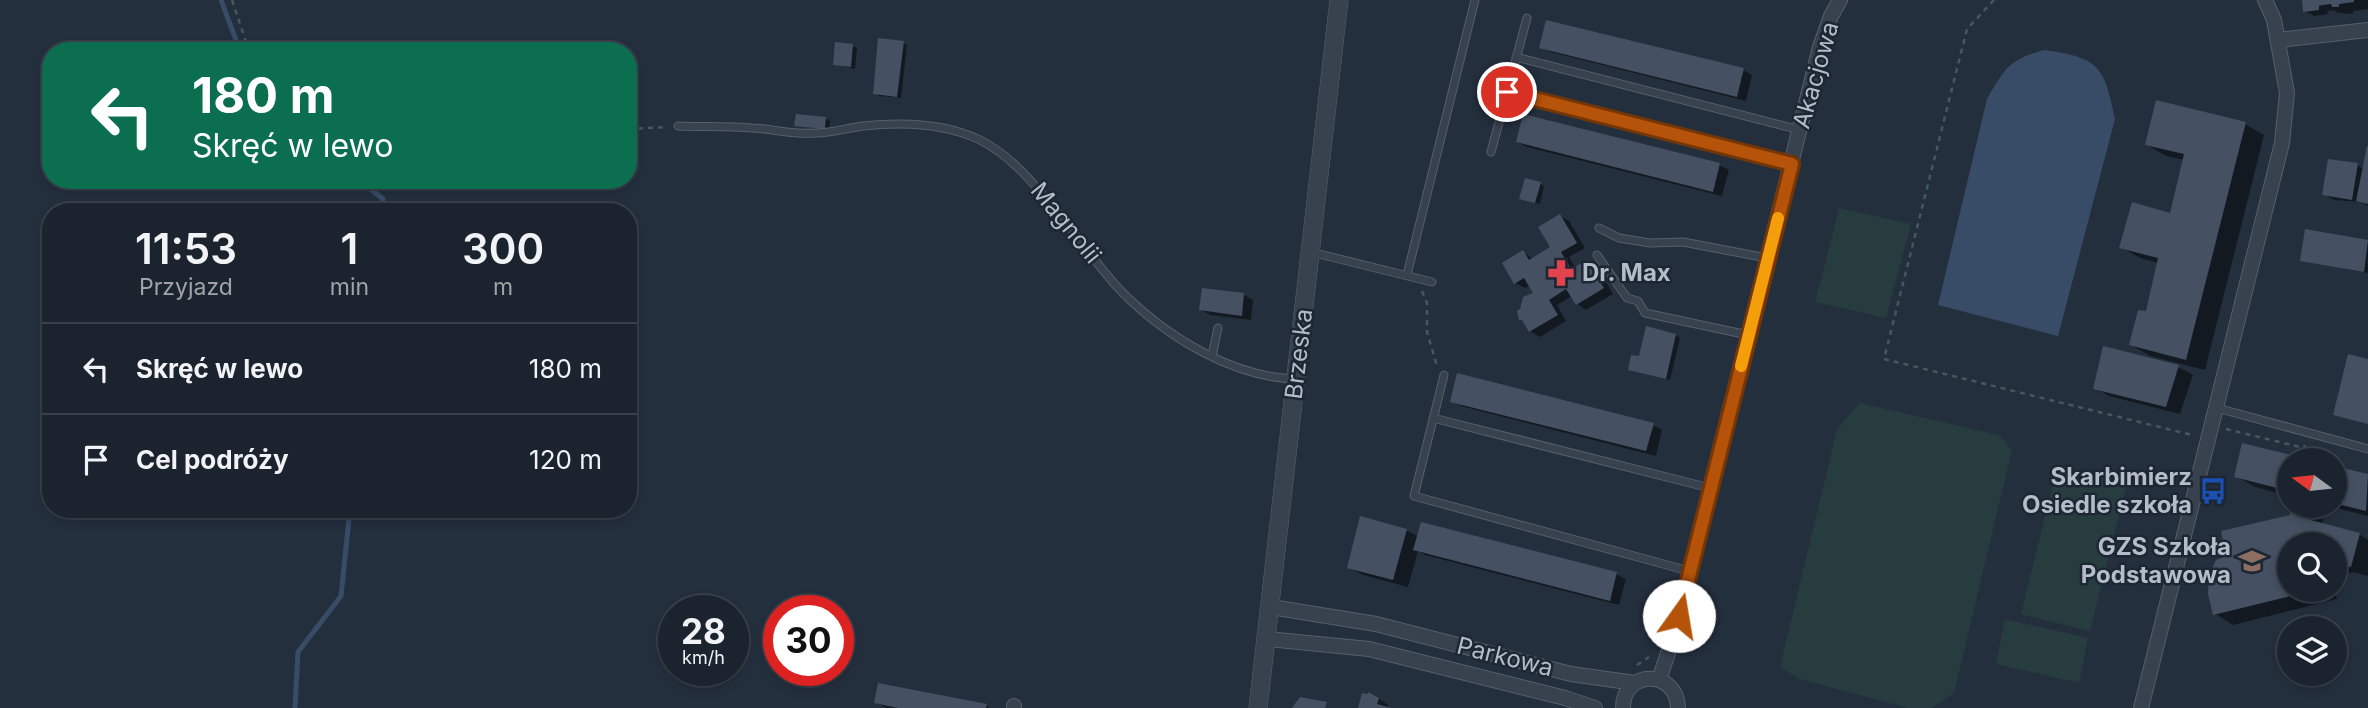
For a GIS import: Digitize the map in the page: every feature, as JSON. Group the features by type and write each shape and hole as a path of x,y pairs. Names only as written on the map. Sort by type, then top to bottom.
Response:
{"street":[{"name":"Brzeska","path":"1258,708 1339,0"},
{"name":"Akacjowa","path":"1659,680 1673,639 1820,47 1840,0"},
{"path":"2141,708 2282,143 2287,93 2274,20 2265,0"},
{"path":"2278,40 2368,30"},
{"name":"Parkowa","path":"1271,607 1376,624 1571,674 1635,683 1651,678 1659,680"},
{"path":"1369,649 1376,624"},
{"name":"Parkowa","path":"1267,639 1369,649 1595,708"},
{"path":"1514,685 1520,662"},
{"path":"1659,680 1672,689 1678,708"},
{"path":"1623,708 1625,695 1635,683"}],"lane":[{"path":"1407,275 1475,0"},
{"path":"1491,152 1527,18"},
{"path":"1517,57 1800,131"},
{"path":"1507,92 1792,164"},
{"name":"Magnolii","path":"678,126 754,128 816,134 864,126 908,124 956,132 977,139 998,150 1031,179 1124,295 1150,318 1212,356 1254,372 1295,379"},
{"path":"1599,228 1619,238 1650,243 1683,242 1768,258"},
{"path":"1311,252 1433,282"},
{"path":"1597,255 1627,298 1638,301 1645,313 1749,335"},
{"path":"1212,356 1218,328"},
{"path":"1444,375 1414,496 1689,571"},
{"path":"2217,408 2368,449"},
{"path":"1433,418 1710,488"}],"path":[{"path":"232,0 246,42"},
{"path":"1994,0 1967,29 1885,359 2211,432 2304,449 2308,433"},
{"path":"637,128 678,126"},
{"path":"1418,278 1427,303 1427,332 1436,365 1444,375"},
{"path":"1636,666 1654,653"}],"green space":[{"path":"1839,208 1911,224 1886,318 1815,302"},
{"path":"1860,403 1999,435 2012,450 1954,693 1932,708 1908,708 1799,679 1780,667 1837,429"},
{"path":"2057,466 2127,483 2090,631 2021,614"},
{"path":"2005,619 2088,638 2079,683 1996,664"}],"water":[{"path":"2044,50 2077,57 2096,67 2107,87 2115,119 2058,336 1938,305 1987,99 2009,67"}],"building":[{"path":"2302,0 2354,2 2339,4 2339,7 2322,5 2319,10 2303,12"},
{"path":"1546,20 1744,68 1737,97 1539,48"},
{"path":"878,38 904,41 897,97 873,94"},
{"path":"835,42 853,44 851,67 833,65"},
{"path":"2156,100 2246,122 2186,360 2129,345 2138,310 2146,311 2158,258 2119,248 2132,202 2170,213 2184,154 2145,145"},
{"path":"796,114 826,117 825,129 794,126"},
{"path":"1523,114 1720,163 1713,192 1516,142"},
{"path":"2368,146 2368,204 2356,201"},
{"path":"2328,159 2358,163 2352,200 2322,195"},
{"path":"1525,178 1541,182 1535,203 1519,199"},
{"path":"1560,214 1577,243 1561,252 1571,269 1587,260 1604,288 1576,305 1566,289 1549,300 1558,315 1529,332 1522,320 1519,320 1517,311 1523,297 1533,293 1524,278 1514,284 1502,263 1523,250 1529,260 1550,247 1538,227"},
{"path":"2305,229 2368,240 2364,272 2300,261"},
{"path":"1202,288 1244,293 1242,316 1199,310"},
{"path":"1646,326 1676,334 1666,379 1628,370 1631,355 1639,356"},
{"path":"2103,346 2179,365 2166,407 2093,389"},
{"path":"2348,354 2368,359 2368,424 2333,415"},
{"path":"1457,373 1654,423 1646,451 1450,402"},
{"name":"GZS Szkoła Podstawowa","path":"2242,443 2277,451 2277,488 2234,477"},
{"path":"2347,469 2368,474 2366,511 2347,506"},
{"path":"1360,516 1407,529 1393,580 1347,568"},
{"name":"GZS Szkoła Podstawowa","path":"2277,518 2303,518 2360,533 2351,567 2347,566 2347,532 2277,532 2277,599 2213,615 2208,594 2209,576 2216,560 2222,558 2220,550 2228,548 2227,545 2224,546 2221,531"},
{"path":"1421,522 1617,572 1610,601 1413,550"},
{"path":"878,683 987,704 986,708 898,708 874,703"},
{"path":"1368,692 1379,698 1377,704 1391,708 1358,708 1362,693"},
{"path":"1300,697 1327,702 1325,708 1292,708"}],"waterway":[{"path":"221,0 237,42"},
{"path":"370,189 383,199 383,203"},
{"path":"295,708 298,652 341,596 349,518"}],"slow traffic":[{"path":"1741,366 1778,218"}],"place":[{"name":"Dr. Max","path":"1561,273"},
{"name":"Skarbimierz Osiedle szkoła","path":"2213,491"},
{"name":"GZS Szkoła Podstawowa","path":"2252,561"}],"route":[{"path":"1507,92 1792,164 1679,616"}]}
